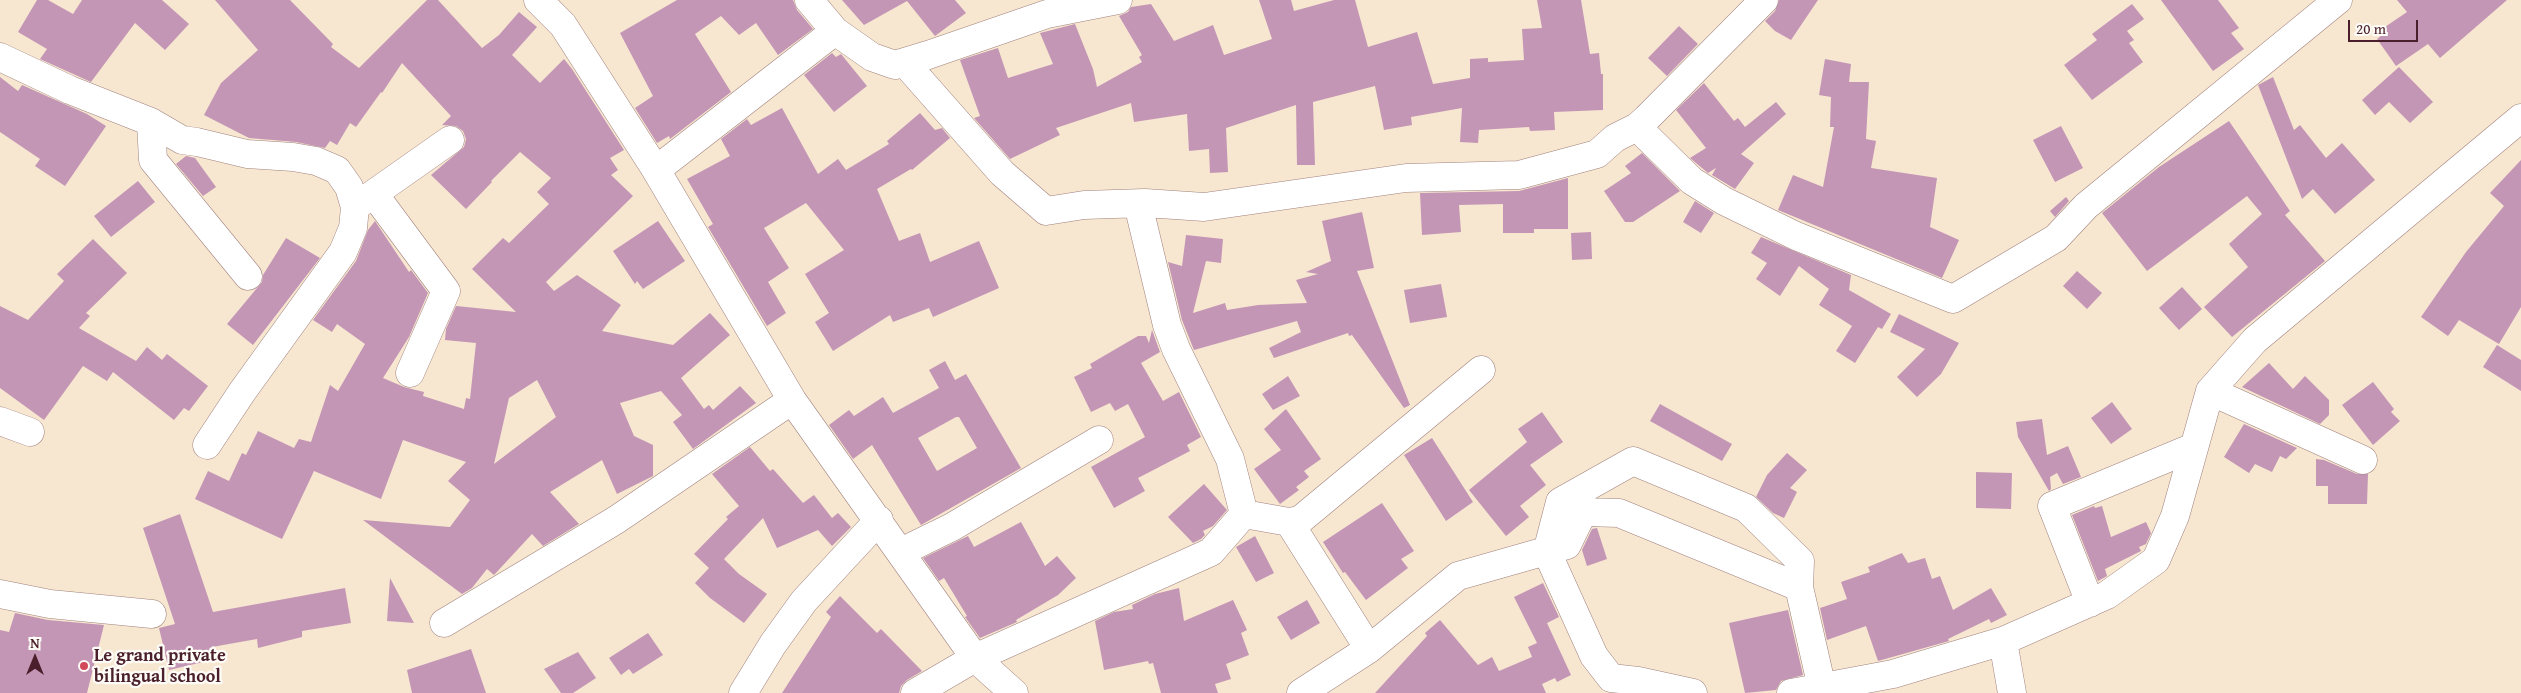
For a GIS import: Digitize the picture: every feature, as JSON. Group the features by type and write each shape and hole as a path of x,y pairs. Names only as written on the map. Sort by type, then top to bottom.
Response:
{"street":[{"path":"538,0 563,25 656,170 792,400 879,520 975,658 1014,693"},
{"path":"809,0 835,31 880,61 895,65 1047,14 1118,0"},
{"path":"905,63 1002,173 1046,211 1084,204 1204,207 1406,178 1519,175 1597,154 1615,138 1637,127 1764,0"},
{"path":"1637,127 1692,181 1724,201 1796,236 1952,299 2056,238 2086,206 2338,0"},
{"path":"656,170 835,31"},
{"path":"0,56 70,90 151,122 182,140 247,154 301,159 337,170 349,187 446,291 410,373"},
{"path":"1791,693 1893,674 2004,642 2107,594 2156,560 2175,516 2210,390 2255,340 2521,118"},
{"path":"151,122 153,160 248,276"},
{"path":"207,445 242,392 343,252 364,201 450,140"},
{"path":"1138,204 1168,325 1176,349 1230,459 1244,514"},
{"path":"1244,514 1290,522 1300,520 1481,370"},
{"path":"2210,390 2363,460"},
{"path":"444,623 616,520 792,400"},
{"path":"0,421 30,432"},
{"path":"901,552 952,526 1099,440"},
{"path":"2090,603 2052,506 2194,447"},
{"path":"1693,693 1638,681 1611,686 1594,656 1547,552 1560,502 1633,461 1746,508 1800,561 1799,587 1822,688"},
{"path":"1301,693 1369,649 1458,576 1567,545 1583,512 1619,514 1799,587"},
{"path":"915,693 975,658 1211,552 1244,514"},
{"path":"743,693 773,644 804,602 879,520"},
{"path":"1290,522 1369,649"},
{"path":"0,594 50,604 152,614"},
{"path":"2004,642 2012,693"}],"building":[{"path":"37,0 48,0 73,14 82,0 162,0 189,24 165,50 135,23 91,82 40,59 47,49 18,32"},
{"path":"215,0 290,0 333,44 331,47 359,68 427,0 438,0 482,48 499,35 519,12 537,27 512,55 540,83 564,59 624,150 610,158 618,170 611,175 633,196 546,282 554,291 577,275 621,305 602,331 673,345 710,313 730,335 681,378 704,409 709,405 713,410 740,386 756,403 693,449 673,422 682,415 661,391 620,403 634,436 653,445 653,476 617,494 602,460 550,492 579,524 543,546 532,534 494,575 487,569 472,588 462,594 363,520 450,527 470,500 448,481 466,462 403,440 381,499 314,471 282,539 195,499 208,471 229,481 242,453 246,455 258,431 294,448 299,439 311,442 330,385 338,391 365,344 337,324 332,332 313,320 356,261 368,230 375,221 409,272 411,270 428,293 409,337 383,378 404,387 424,392 423,396 464,409 466,398 470,399 476,343 445,340 446,329 456,306 516,312 472,269 503,238 509,243 549,204 537,192 551,178 520,152 466,209 431,175 464,147 466,139 463,131 456,126 442,125 451,116 402,63 356,127 350,123 337,145 330,141 325,148 296,142 249,138 204,115 221,83 258,50","holes":["537,380 556,417 494,464 509,398"]},
{"path":"677,0 793,0 797,10 813,29 778,55 756,23 739,35 721,16 695,34 731,92 670,139 669,136 657,143 635,108 653,96 620,33"},
{"path":"842,0 955,0 966,13 935,36 907,1 864,25"},
{"path":"1259,0 1291,0 1294,11 1334,0 1355,0 1368,47 1417,32 1433,84 1470,78 1470,59 1488,58 1488,62 1524,60 1522,29 1542,28 1537,0 1581,0 1590,54 1599,53 1601,74 1603,74 1603,110 1554,112 1555,130 1530,131 1529,127 1479,130 1478,143 1460,142 1462,108 1411,117 1412,125 1384,130 1375,86 1313,102 1315,165 1297,165 1296,105 1226,128 1228,172 1210,173 1209,149 1189,151 1187,114 1134,122 1131,103 1056,128 1060,135 1010,159 974,118 980,116 960,60 998,48 1008,78 1053,64 1040,33 1075,24 1093,69 1097,87 1142,62 1139,57 1142,55 1119,16 1128,12 1131,7 1151,4 1174,41 1213,25 1224,55 1272,39"},
{"path":"1779,0 1818,0 1791,40 1775,31 1765,21 1775,11"},
{"path":"2161,0 2218,0 2239,28 2231,33 2244,49 2213,71"},
{"path":"2397,0 2507,0 2440,58 2428,44 2396,66 2377,39 2382,35 2379,31 2407,12"},
{"path":"2132,4 2144,19 2127,31 2134,40 2129,43 2143,62 2092,100 2064,65 2097,40 2092,34"},
{"path":"1679,26 1698,44 1667,76 1648,58"},
{"path":"832,53 836,57 841,54 867,86 834,112 804,75"},
{"path":"1825,59 1851,64 1849,82 1869,82 1866,139 1876,141 1871,168 1937,178 1930,227 1959,240 1942,278 1778,210 1793,175 1823,187 1834,127 1830,127 1831,97 1819,95"},
{"path":"2399,67 2433,102 2410,123 2389,102 2375,115 2362,100"},
{"path":"0,77 18,91 22,85 87,114 106,126 65,186 35,166 40,159 0,132"},
{"path":"2273,77 2294,130 2300,125 2326,158 2342,143 2375,180 2335,214 2313,189 2302,199 2258,85"},
{"path":"1704,83 1734,121 1738,118 1745,127 1776,102 1786,114 1741,154 1754,163 1735,189 1712,175 1716,168 1708,173 1690,158 1706,148 1676,110"},
{"path":"782,108 818,174 838,159 846,170 889,144 887,141 920,113 935,130 942,128 950,138 912,170 877,189 899,241 920,233 930,262 979,241 999,288 933,317 929,308 893,322 890,315 833,351 815,322 829,313 805,274 844,250 806,203 764,228 789,268 768,282 786,313 767,326 708,227 713,224 687,179 730,156 721,139 747,119 751,125"},
{"path":"2229,121 2290,211 2285,215 2325,261 2232,337 2204,307 2248,267 2229,244 2262,214 2247,196 2147,271 2102,213 2159,167"},
{"path":"2061,126 2083,168 2055,182 2033,140"},
{"path":"1642,153 1680,191 1633,222 1625,222 1604,191 1631,173 1625,166"},
{"path":"186,156 195,158 216,187 203,196 176,164"},
{"path":"2521,160 2521,307 2499,344 2459,320 2448,336 2421,317 2466,252 2504,206 2490,193"},
{"path":"1568,178 1568,229 1534,229 1534,233 1503,233 1503,204 1459,205 1461,232 1422,235 1420,193 1519,191"},
{"path":"138,181 155,202 111,237 94,216"},
{"path":"2066,197 2069,201 2055,217 2050,211"},
{"path":"1695,201 1714,213 1701,233 1683,222"},
{"path":"1362,212 1374,268 1357,271 1410,405 1404,408 1352,335 1349,336 1348,333 1274,358 1269,348 1301,332 1297,321 1194,350 1182,320 1168,262 1182,266 1186,235 1223,239 1221,263 1206,261 1193,313 1225,303 1227,310 1258,305 1307,303 1296,280 1318,274 1306,272 1331,261 1322,221"},
{"path":"658,221 685,261 643,289 637,281 635,284 613,251"},
{"path":"1591,232 1592,259 1572,260 1571,233"},
{"path":"1761,237 1851,275 1849,290 1891,314 1882,329 1878,327 1855,363 1836,351 1852,326 1819,305 1829,289 1799,266 1780,296 1756,279 1767,263 1751,253"},
{"path":"286,238 320,258 253,345 227,324 262,282 263,275"},
{"path":"93,239 127,273 86,313 90,316 79,328 136,361 147,347 162,360 167,354 208,386 189,411 184,408 174,420 113,372 107,381 83,366 44,420 0,388 0,306 28,320 64,281 57,274"},
{"path":"2077,271 2102,293 2087,309 2063,286"},
{"path":"1441,284 1447,317 1410,323 1404,290"},
{"path":"2182,287 2202,309 2179,330 2159,308"},
{"path":"1899,314 1959,343 1941,374 1917,397 1897,377 1925,349 1890,332"},
{"path":"1152,330 1160,352 1141,363 1163,401 1179,392 1201,437 1187,445 1190,451 1138,478 1145,491 1114,508 1091,467 1145,437 1128,404 1115,411 1110,403 1091,412 1074,377 1092,368 1090,364 1138,336 1146,336 1149,343"},
{"path":"2497,345 2521,360 2521,391 2483,367"},
{"path":"945,361 955,380 966,374 1021,468 921,525 872,445 853,459 829,425 849,410 854,416 883,397 893,413 939,388 929,370","holes":["959,417 977,448 937,471 918,438"]},
{"path":"2269,363 2293,389 2305,376 2329,400 2329,415 2320,424 2242,387"},
{"path":"1288,376 1300,396 1273,410 1262,394"},
{"path":"2373,382 2394,409 2391,412 2400,421 2373,445 2342,405"},
{"path":"2112,402 2132,429 2111,444 2091,418"},
{"path":"1660,404 1732,444 1722,461 1650,421"},
{"path":"1286,409 1321,459 1304,471 1309,477 1296,487 1299,490 1280,504 1254,469 1281,450 1264,429"},
{"path":"1542,412 1563,442 1530,465 1546,485 1520,506 1529,517 1506,536 1469,490 1527,442 1518,429"},
{"path":"2042,419 2047,455 2068,446 2081,477 2063,484 2057,473 2050,477 2051,489 2049,491 2018,437 2016,422"},
{"path":"2244,424 2297,448 2286,459 2280,456 2272,472 2255,464 2249,473 2224,457"},
{"path":"1432,438 1473,502 1446,521 1404,455"},
{"path":"750,447 770,471 773,469 803,503 814,495 832,518 838,513 851,527 832,546 818,530 777,548 763,518 724,559 739,574 767,594 744,623 710,598 695,583 709,568 694,554 728,519 726,517 739,506 712,474"},
{"path":"1787,453 1807,470 1790,488 1797,492 1784,518 1773,513 1756,497 1767,475"},
{"path":"2316,459 2324,460 2357,474 2368,474 2367,504 2328,504 2328,486 2316,486"},
{"path":"1976,472 2012,473 2011,509 1976,508"},
{"path":"1204,484 1227,510 1213,526 1203,531 1205,535 1201,539 1193,543 1168,517"},
{"path":"1382,503 1414,551 1401,559 1408,568 1366,600 1345,572 1343,573 1323,542"},
{"path":"2094,506 2095,508 2102,506 2111,537 2146,522 2151,533 2146,544 2139,547 2141,551 2105,569 2107,576 2098,581 2072,515"},
{"path":"180,514 213,612 345,588 351,623 302,631 302,637 258,648 257,639 212,647 216,659 169,670 159,628 175,624 143,528"},
{"path":"1021,522 1045,566 1057,556 1076,578 1058,595 1016,620 1017,622 980,638 965,617 967,616 944,578 939,581 923,558 968,536 974,547"},
{"path":"1597,528 1607,559 1587,566 1582,550 1592,529"},
{"path":"1255,536 1274,573 1256,582 1236,547"},
{"path":"1902,553 1908,563 1925,558 1932,579 1940,576 1953,610 1991,588 2007,615 1991,623 1989,619 1948,639 1949,641 1878,661 1866,626 1827,640 1820,608 1847,599 1841,582 1870,572 1868,567"},
{"path":"390,578 414,623 387,621"},
{"path":"1543,583 1559,617 1547,623 1571,675 1557,682 1555,678 1542,684 1546,693 1375,693 1427,636 1425,633 1440,620 1478,665 1492,657 1499,671 1532,657 1528,647 1537,643 1514,597"},
{"path":"1179,588 1184,621 1233,600 1247,630 1241,633 1249,655 1226,664 1231,679 1215,684 1218,693 1161,693 1153,663 1149,664 1148,661 1104,670 1095,621 1114,612 1133,609 1132,605 1155,594"},
{"path":"840,596 877,633 881,629 922,671 907,680 901,686 899,693 782,693 831,617 826,612"},
{"path":"1307,600 1320,623 1291,640 1277,617"},
{"path":"1788,610 1803,675 1781,681 1776,690 1745,693 1729,623"},
{"path":"15,613 48,620 104,625 87,693 0,693 0,630 9,632"},
{"path":"648,633 663,655 633,674 629,669 621,675 609,658"},
{"path":"471,649 486,693 412,693 407,670"},
{"path":"578,652 596,678 573,693 561,693 544,669"}],"place":[{"name":"Le grand private bilingual school","path":"84,666"}]}
